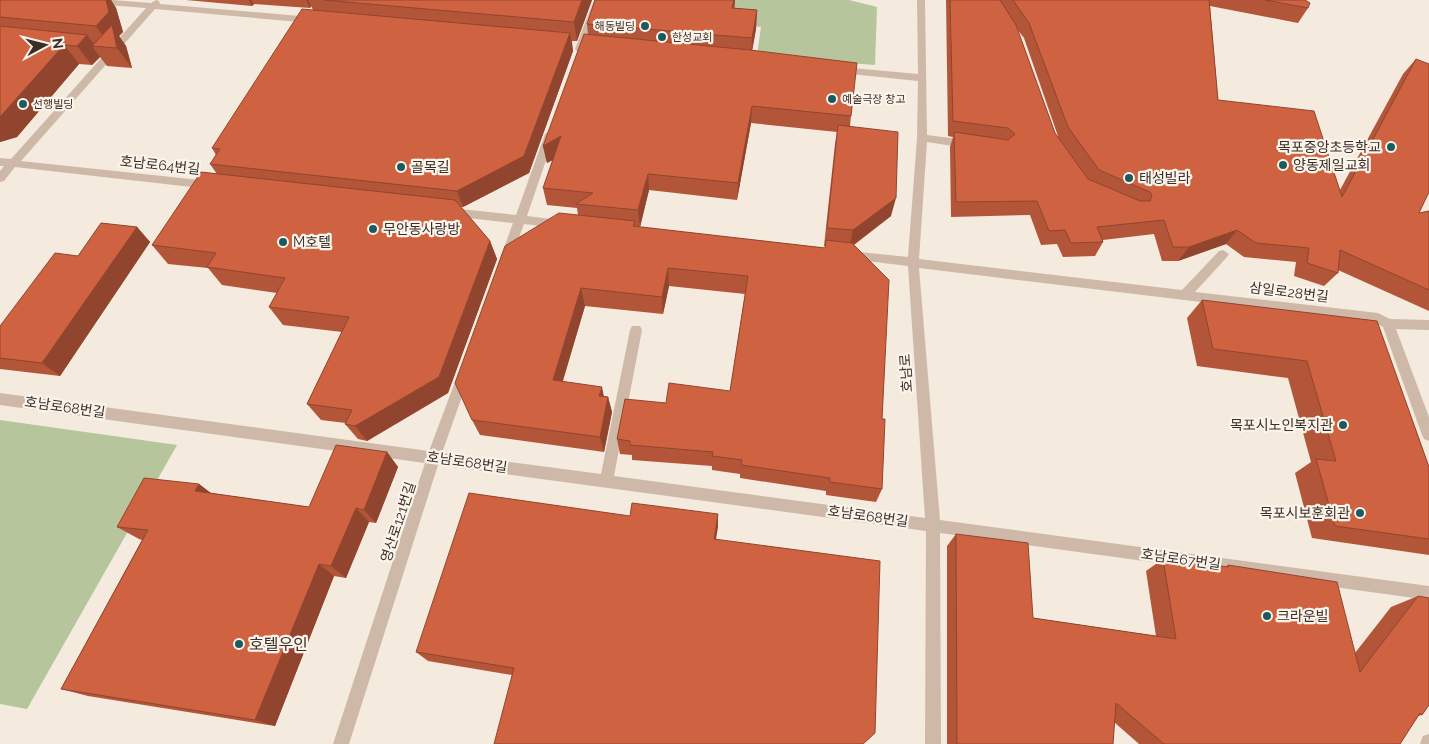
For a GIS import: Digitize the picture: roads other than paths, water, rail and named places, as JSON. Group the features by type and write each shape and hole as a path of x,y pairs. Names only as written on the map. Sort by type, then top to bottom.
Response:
{"street":[{"path":"81,0 153,2 313,18"},
{"path":"574,64 598,0"},
{"name":"호남로","path":"922,0 922,138 913,261 933,525 933,744"},
{"path":"0,178 108,50 153,2"},
{"path":"835,70 923,78"},
{"path":"500,274 553,126"},
{"path":"922,138 976,145"},
{"name":"호남로64번길","path":"0,162 217,186"},
{"path":"442,211 569,225"},
{"path":"834,253 913,261"},
{"path":"1185,295 1223,254"},
{"name":"삼일로28번길","path":"913,261 1378,318 1388,324 1429,325"},
{"path":"1388,324 1429,435"},
{"path":"606,481 636,330"},
{"name":"영산로121번길","path":"341,744 434,458 467,365"},
{"name":"호남로68번길","path":"0,399 933,525"},
{"name":"호남로67번길","path":"933,525 1429,593"}],"place":[{"name":"해동빌딩","path":"645,26"},
{"name":"한성교회","path":"662,37"},
{"name":"예술극장 창고","path":"832,99"},
{"name":"선행빌딩","path":"23,104"},
{"name":"목포중앙초등학교","path":"1391,147"},
{"name":"양동제일교회","path":"1283,165"},
{"name":"골목길","path":"401,167"},
{"name":"태성빌라","path":"1129,178"},
{"name":"무안동사랑방","path":"373,229"},
{"name":"M호텔","path":"283,242"},
{"name":"목포시노인복지관","path":"1343,425"},
{"name":"목포시보훈회관","path":"1360,513"},
{"name":"크라운빌","path":"1267,616"},
{"name":"호텔우인","path":"239,644"}]}
